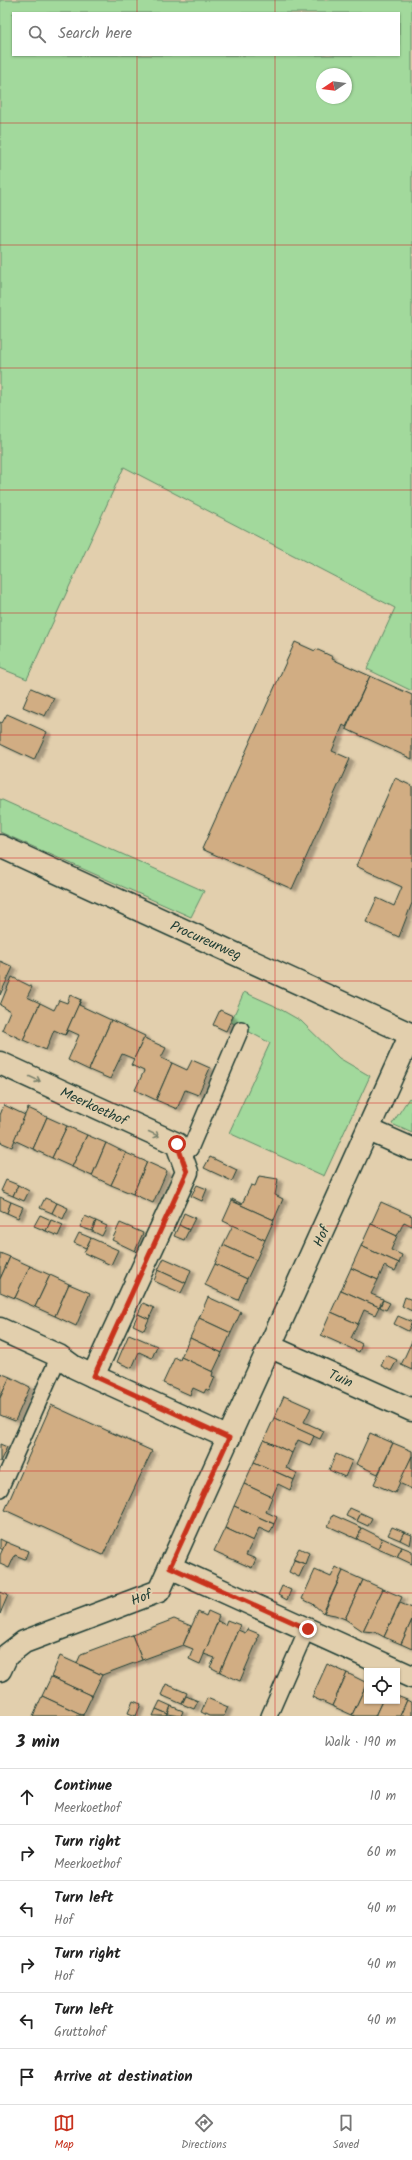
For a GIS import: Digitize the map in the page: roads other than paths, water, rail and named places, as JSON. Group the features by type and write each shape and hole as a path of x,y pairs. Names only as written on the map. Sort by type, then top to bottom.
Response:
{"street":[{"name":"Procureurweg","path":"0,846 412,1034"},
{"name":"Hof","path":"0,1670 7,1655 24,1642 159,1591 412,1034"},
{"name":"Meerkoethof","path":"0,1063 177,1144 187,1172 94,1376"},
{"path":"369,1130 412,1149"},
{"path":"0,1329 59,1356 74,1367 229,1438"},
{"name":"Tuin","path":"271,1347 412,1410"},
{"path":"170,1567 412,1677"}],"lane":[{"path":"181,1156 190,1149 241,1029"},
{"path":"0,1489 59,1356"},
{"path":"269,1716 308,1629"}]}
